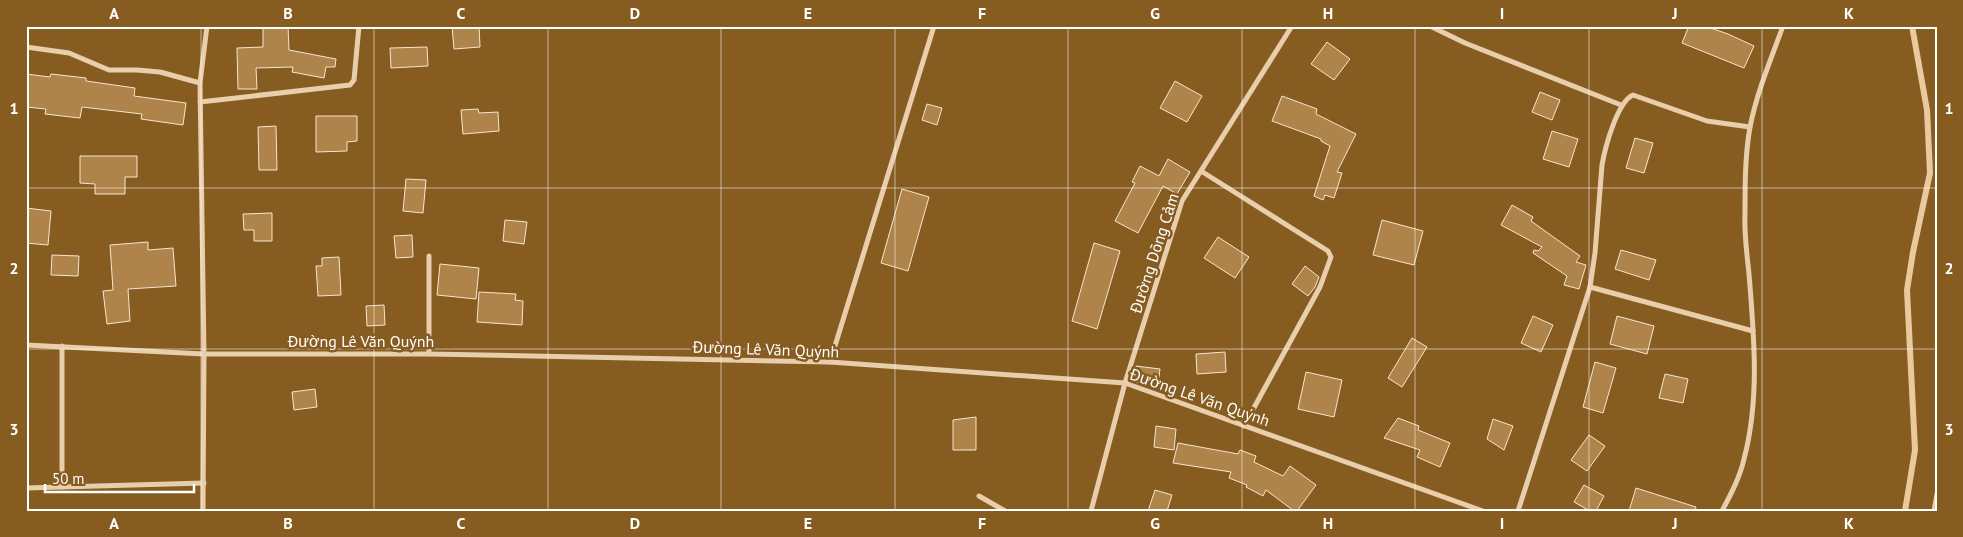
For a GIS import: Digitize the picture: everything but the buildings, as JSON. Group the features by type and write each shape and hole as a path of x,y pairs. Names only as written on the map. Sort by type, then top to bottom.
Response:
{"street":[{"path":"203,511 204,354 200,82 207,26"},
{"path":"200,102 350,85 354,80 359,26"},
{"path":"830,362 934,26"},
{"name":"Đường Dõng Cảm","path":"1091,511 1126,383 1182,201 1292,26"},
{"path":"1430,26 1465,43 1622,106"},
{"path":"1722,511 1734,488 1744,461 1754,392 1753,331 1744,216 1746,162 1750,127 1760,89 1783,26"},
{"path":"26,48 69,54 108,70 160,72 200,82"},
{"path":"1518,511 1590,287 1604,153 1622,106 1628,97 1633,95 1707,121 1750,127"},
{"path":"1201,171 1328,251 1331,257 1320,287 1244,426"},
{"path":"429,256 429,354"},
{"path":"1590,287 1753,331"},
{"name":"Đường Lê Văn Quýnh","path":"26,345 204,354 429,354 830,362 1126,383 1483,511"},
{"path":"62,346 62,487"},
{"path":"26,488 204,483"},
{"path":"1934,511 1937,494"},
{"path":"979,496 1004,511"}],"waterway":[{"path":"1905,511 1915,450 1907,290 1930,173 1927,110 1912,26"}]}
